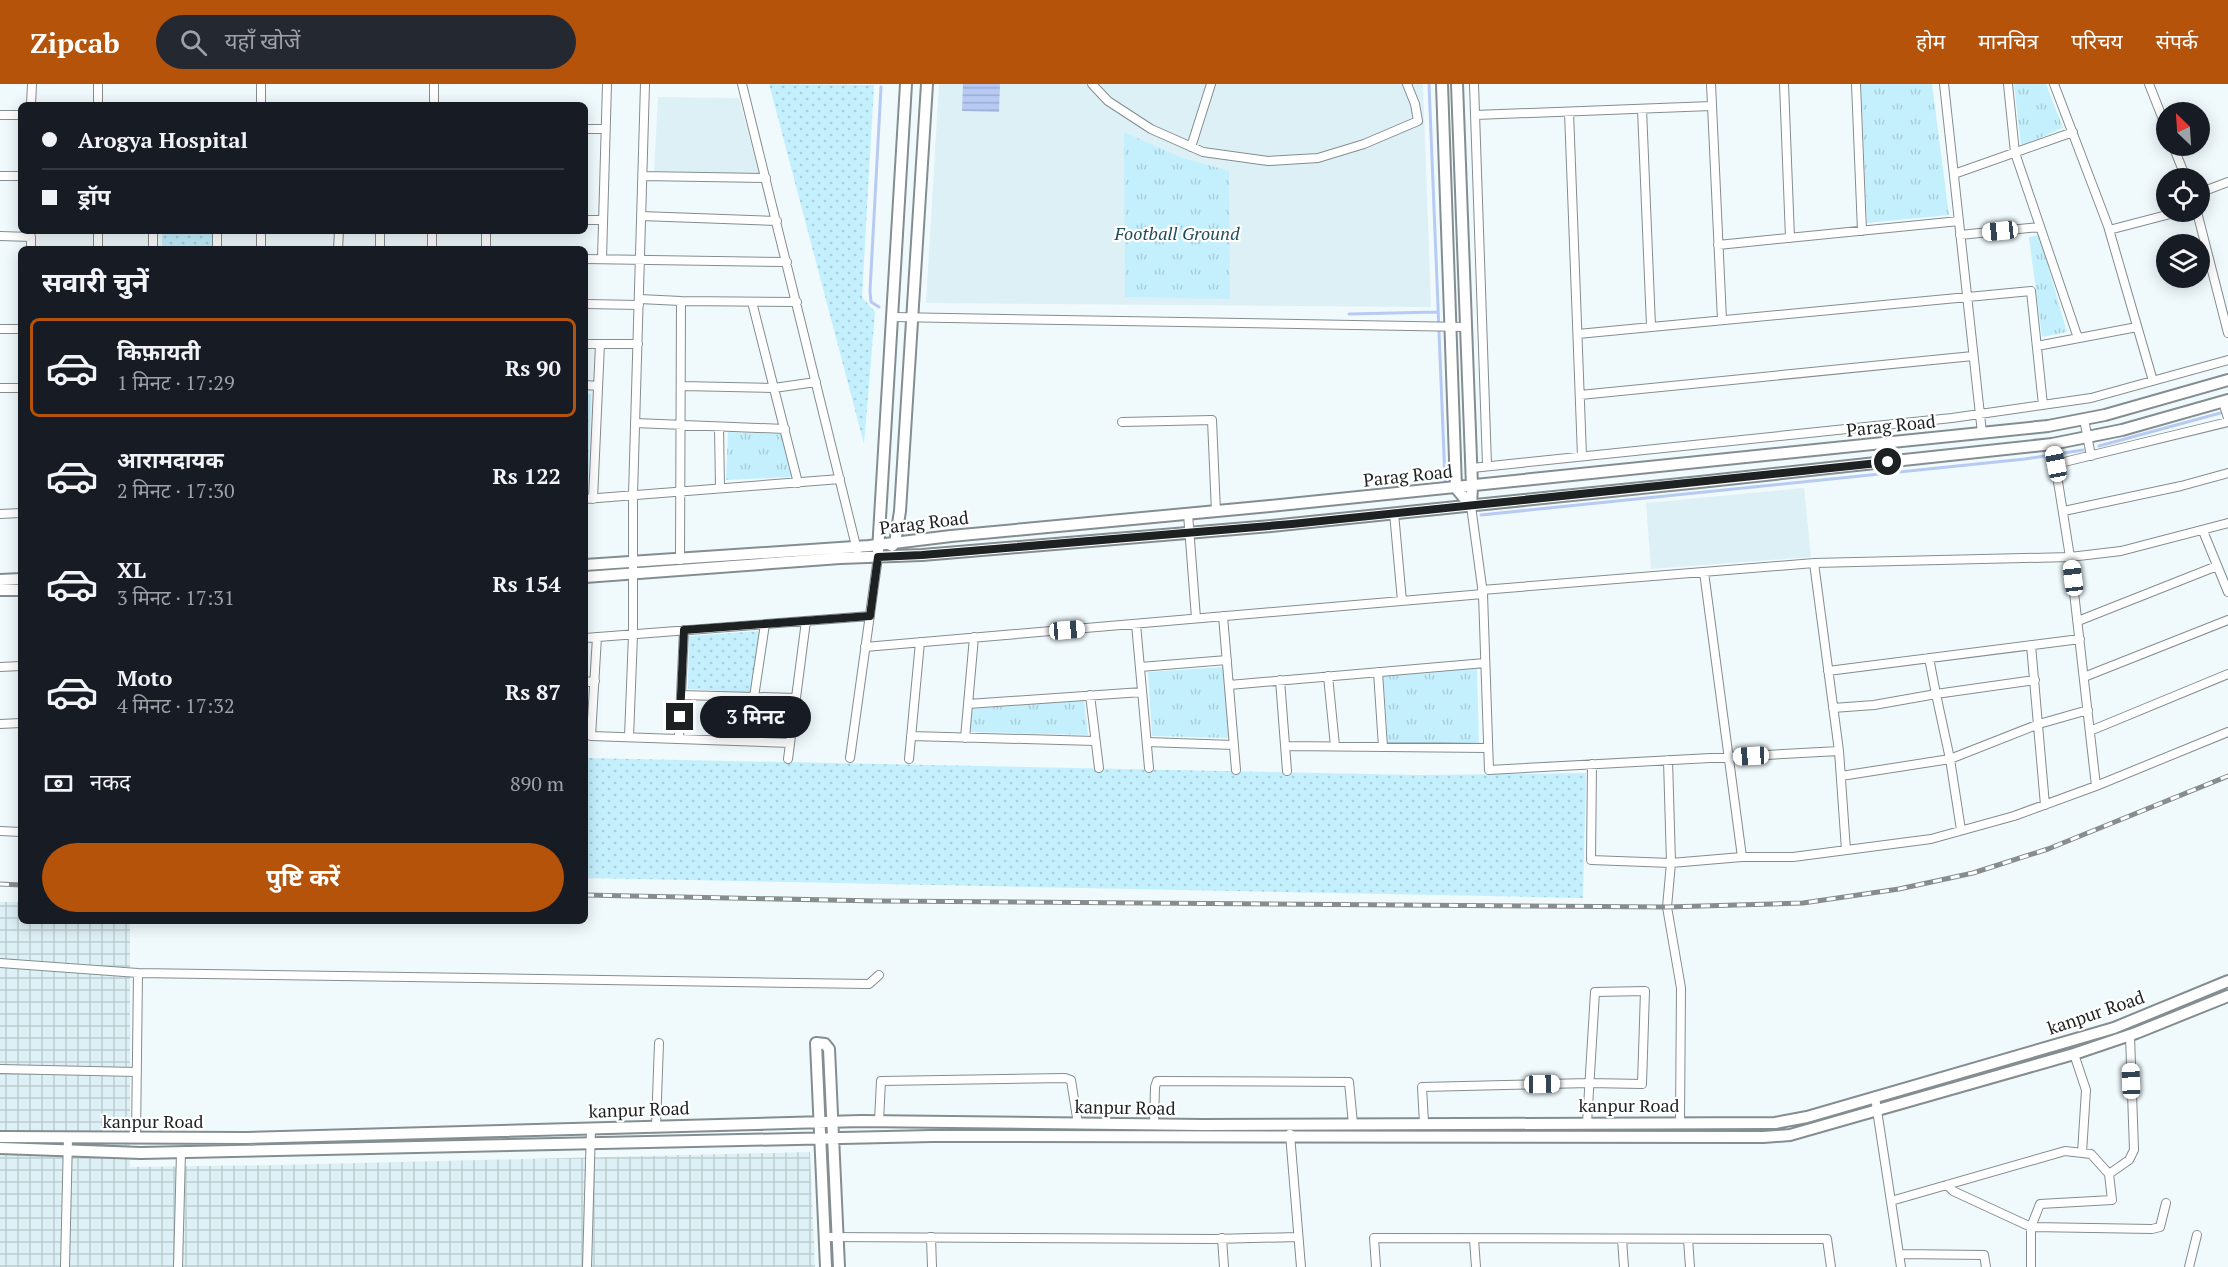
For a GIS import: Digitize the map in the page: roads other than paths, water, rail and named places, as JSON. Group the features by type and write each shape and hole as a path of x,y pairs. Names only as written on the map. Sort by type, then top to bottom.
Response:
{"street":[{"path":"32,84 32,102"},
{"path":"98,84 98,102"},
{"path":"261,84 261,102"},
{"path":"434,84 434,102"},
{"path":"602,259 607,84"},
{"path":"629,737 633,635 633,495 645,84"},
{"path":"742,84 858,552"},
{"path":"850,758 878,557 906,84"},
{"path":"878,557 895,543 900,511 927,84"},
{"path":"1092,84 1108,101 1151,129 1203,153 1268,161 1318,158 1364,144 1418,121 1415,104 1407,84"},
{"path":"1191,147 1211,84"},
{"path":"1442,84 1456,488 1471,506"},
{"path":"1457,84 1472,468 1471,506 1482,592 1489,770 1839,751"},
{"path":"1474,84 1486,465"},
{"path":"1711,84 1722,320"},
{"path":"1784,84 1790,238"},
{"path":"1856,84 1862,231"},
{"path":"1944,84 1982,433"},
{"path":"2008,84 2015,153 2078,338"},
{"path":"2054,84 2109,230 2153,381"},
{"path":"2149,84 2156,102"},
{"path":"1475,115 1711,106"},
{"path":"1642,109 1651,326"},
{"path":"1569,112 1582,456"},
{"path":"0,115 18,115"},
{"path":"588,129 605,129"},
{"path":"1954,174 2073,132"},
{"path":"0,176 18,176"},
{"path":"643,176 766,178"},
{"path":"2210,189 2228,182"},
{"path":"641,216 777,221"},
{"path":"2109,230 2156,218"},
{"path":"588,220 603,220"},
{"path":"1718,245 1959,221"},
{"path":"2200,222 2224,300 2228,333"},
{"path":"1960,235 2040,227"},
{"path":"0,236 31,237 31,246"},
{"path":"588,259 787,262"},
{"path":"1578,334 2031,291 2043,405"},
{"path":"588,304 681,301 797,302"},
{"path":"680,560 681,301"},
{"path":"752,302 798,483"},
{"path":"893,317 1466,327"},
{"path":"2037,346 2137,327"},
{"path":"0,329 18,329"},
{"path":"588,344 638,344"},
{"path":"600,344 589,499 840,480"},
{"path":"1580,395 1973,356"},
{"path":"1472,468 1980,414 2091,398 2228,360"},
{"name":"Parag Road","path":"588,566 634,568 858,552 879,544 1456,488 2048,426 2084,419 2228,380"},
{"path":"682,386 774,388 816,382"},
{"path":"588,385 598,386"},
{"path":"0,388 18,388"},
{"path":"2056,464 2228,420 2226,401"},
{"name":"Parag Road","path":"588,576 680,560 858,552 878,557 934,554 1189,532 1471,506 2052,444 2122,430 2226,401"},
{"path":"2084,419 2091,456"},
{"path":"1122,422 1212,420 1216,512"},
{"path":"635,423 785,429"},
{"path":"719,427 720,488"},
{"path":"2052,444 2064,511 2097,786"},
{"path":"2064,511 2181,486 2228,472"},
{"path":"0,514 18,513"},
{"path":"1394,513 1402,601"},
{"path":"1188,514 1196,618"},
{"path":"865,647 1814,563 2070,557 2121,551 2228,523"},
{"path":"2203,531 2228,592"},
{"path":"1814,563 1839,751 1846,850"},
{"path":"2078,621 2217,566"},
{"path":"1704,572 1742,857"},
{"path":"0,580 18,579"},
{"path":"0,590 18,590"},
{"path":"588,638 870,616"},
{"path":"1223,616 1236,770"},
{"path":"788,759 806,621"},
{"path":"2084,677 2228,621"},
{"path":"754,697 765,624"},
{"path":"1136,624 1149,768"},
{"path":"679,739 684,630"},
{"path":"597,637 591,736 790,743"},
{"path":"965,738 974,638"},
{"path":"1828,671 2080,639"},
{"path":"909,759 920,642"},
{"path":"2031,645 2045,805"},
{"path":"1929,658 1950,759 1961,830"},
{"path":"1140,667 1227,660"},
{"path":"1229,685 1485,663"},
{"path":"0,667 18,666"},
{"path":"1378,672 1383,747"},
{"path":"2090,731 2228,674"},
{"path":"1328,676 1335,747"},
{"path":"1280,680 1287,771"},
{"path":"1833,708 1874,705 2035,680"},
{"path":"588,682 595,681"},
{"path":"968,704 1142,692"},
{"path":"681,695 796,698"},
{"path":"1090,695 1099,768"},
{"path":"1841,776 1950,759 2039,724 2088,710"},
{"path":"0,724 18,723"},
{"path":"1592,764 1591,860 1671,863 1742,857 1793,857 1931,839 2014,816 2097,786 2228,732"},
{"path":"911,736 1095,741"},
{"path":"1147,742 1234,745"},
{"path":"1285,746 1488,748"},
{"path":"1668,760 1671,863 1666,907 1681,988 1680,1122"},
{"path":"0,831 18,832"},
{"path":"0,963 138,973 869,984 879,975"},
{"path":"136,1138 138,973"},
{"name":"kanpur Road","path":"0,1137 246,1138 820,1122 1776,1123 1807,1117 2114,1028 2228,981"},
{"path":"2206,990 2211,1003"},
{"path":"1424,1123 1422,1087 1590,1083 1642,1084 1645,991 1595,992 1590,1083 1587,1123"},
{"path":"0,1148 181,1152 932,1136 1763,1137 1790,1135 2074,1054 2130,1036 2228,996"},
{"path":"2109,1174 2129,1160 2134,1150 2130,1036"},
{"path":"656,1126 660,1043"},
{"path":"826,1267 816,1043 825,1044 829,1049 839,1267"},
{"path":"2074,1054 2086,1090 2082,1153"},
{"path":"0,1070 137,1072"},
{"path":"879,1122 881,1081 1065,1078 1071,1080 1078,1124"},
{"path":"1154,1124 1157,1081 1349,1082 1353,1124"},
{"path":"1875,1097 1901,1267"},
{"path":"1563,1137 1566,1122"},
{"path":"1291,1124 1290,1137 1301,1267"},
{"path":"587,1267 591,1128"},
{"path":"65,1267 68,1138"},
{"path":"1891,1201 2065,1151 2091,1154 2109,1174 2112,1200 2040,1204 2031,1227 2031,1267"},
{"path":"178,1267 181,1152"},
{"path":"1947,1185 1953,1191 2031,1227 2152,1229 2160,1227 2166,1203"},
{"path":"2189,1267 2197,1235"},
{"path":"825,1237 1222,1239 1298,1237"},
{"path":"931,1237 932,1267"},
{"path":"1376,1267 1374,1238 1827,1239 1831,1267"},
{"path":"1222,1239 1224,1267"},
{"path":"1474,1239 1476,1267"},
{"path":"1622,1239 1624,1267"},
{"path":"1688,1239 1690,1267"},
{"path":"1899,1254 1984,1255 1986,1267"}],"waterway":[{"path":"1429,84 1445,480"},
{"path":"879,307 871,302 870,291 881,87"},
{"path":"1349,314 1437,312"},
{"path":"2099,446 2224,412"},
{"path":"1481,515 2025,459 2083,450"}],"railway":[{"path":"588,895 878,901 1667,907 1803,903 1899,889 1973,873 2048,849 2228,776"},
{"path":"0,884 18,885"}],"park label":[{"name":"Football Ground","path":"1177,234"}]}
